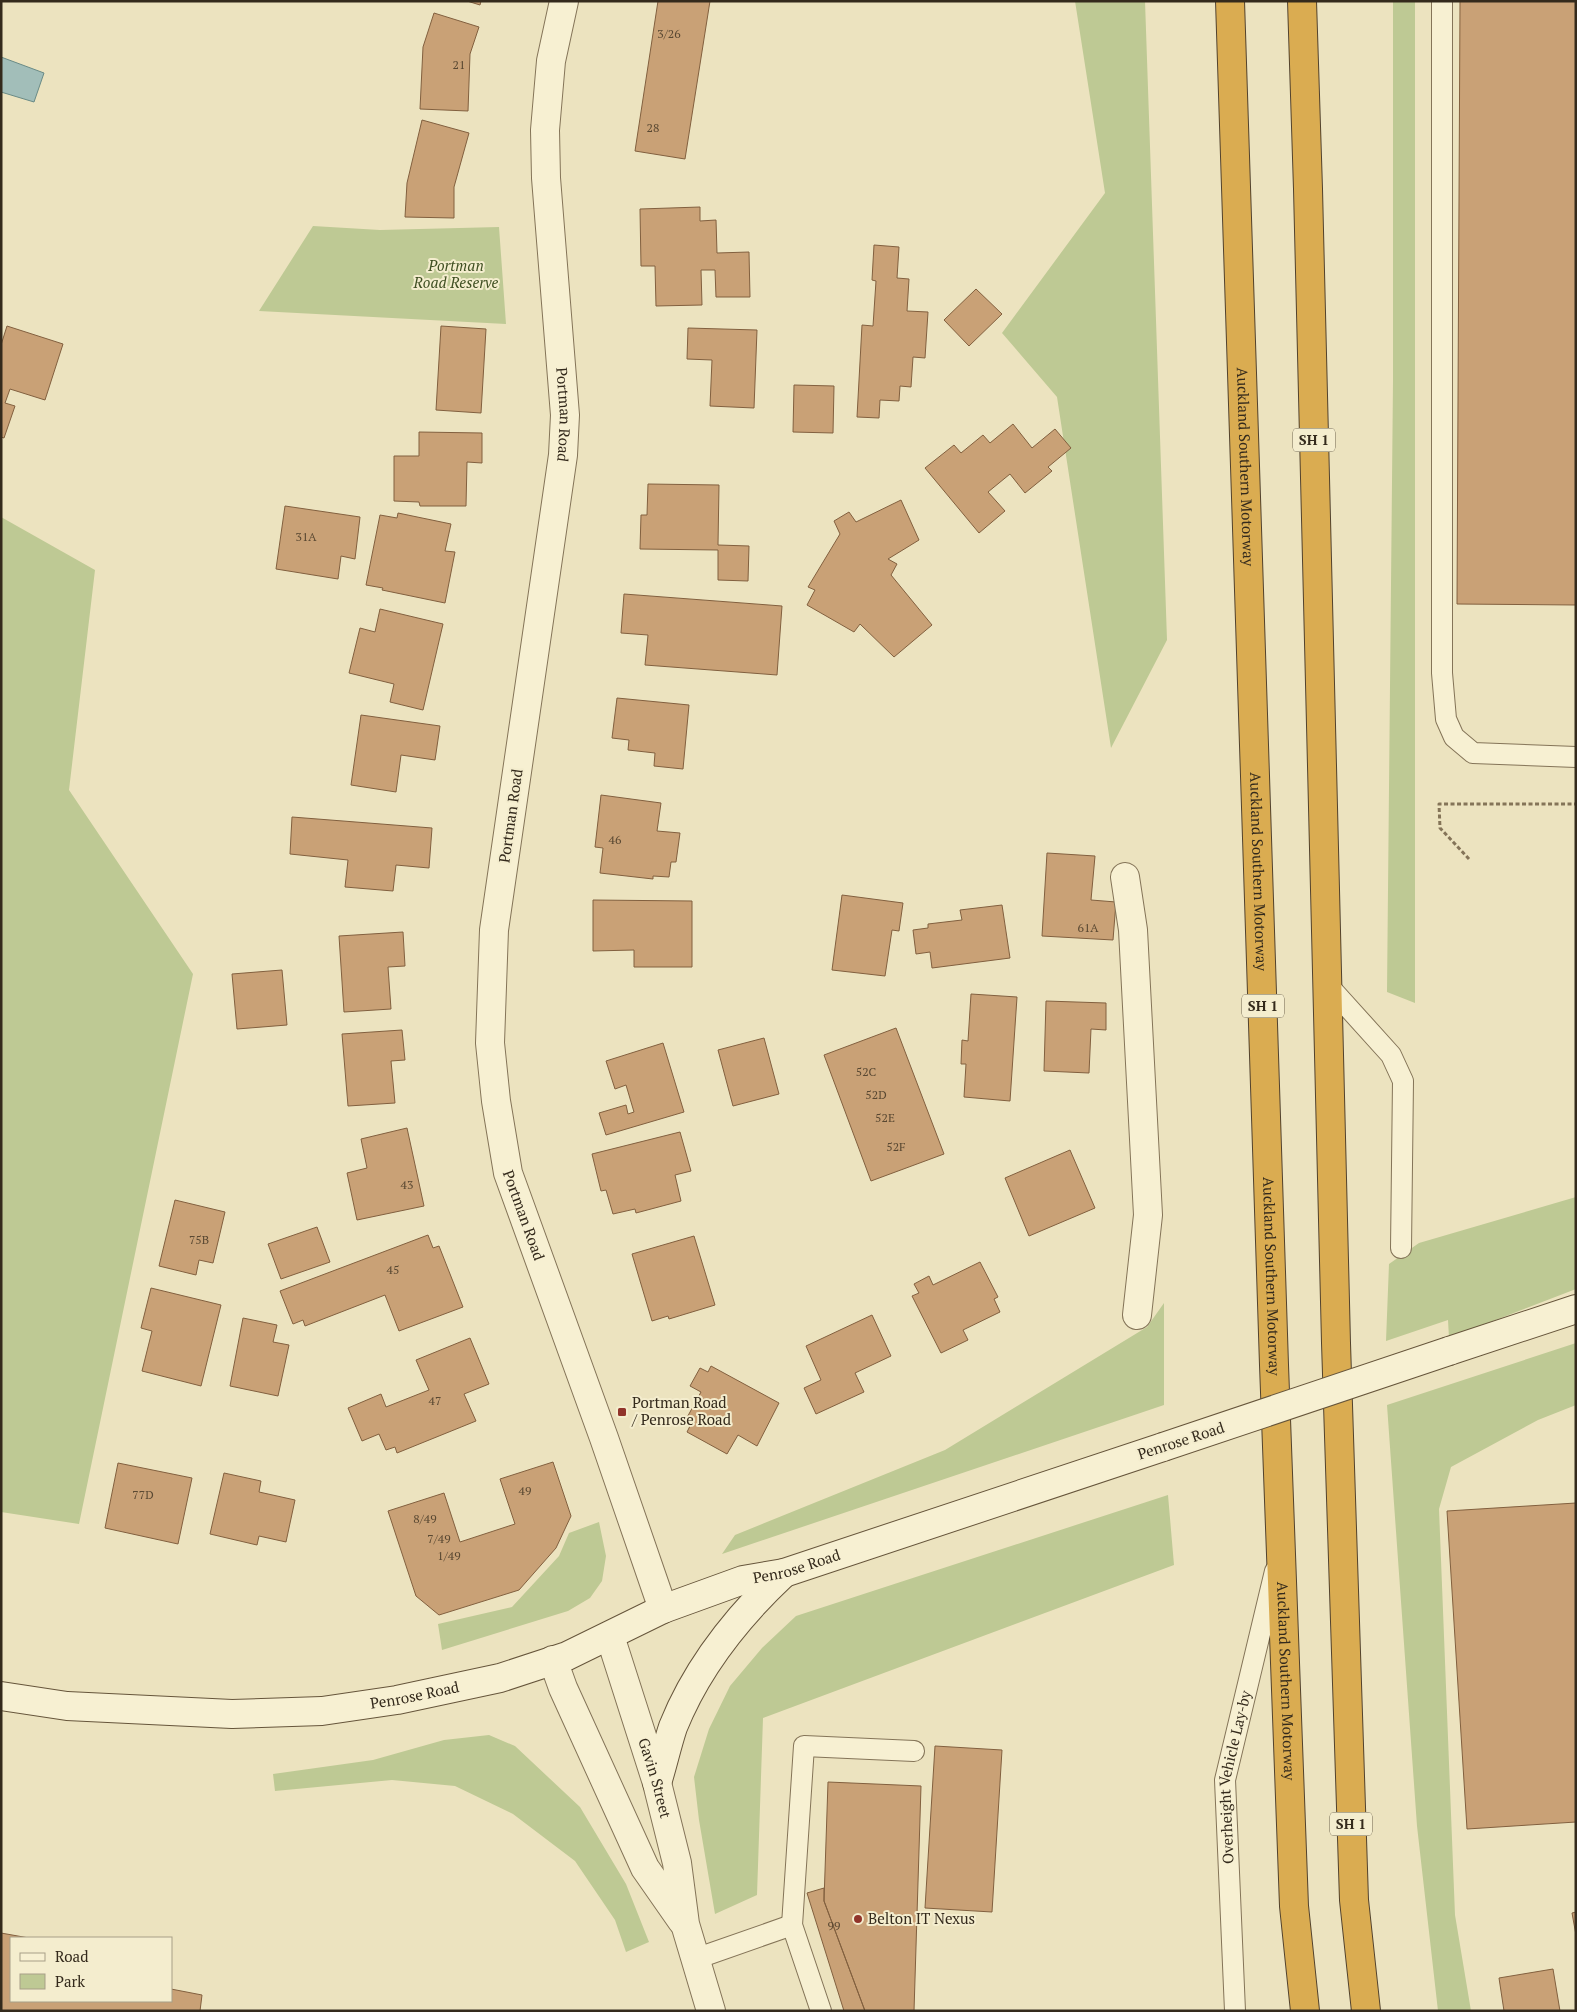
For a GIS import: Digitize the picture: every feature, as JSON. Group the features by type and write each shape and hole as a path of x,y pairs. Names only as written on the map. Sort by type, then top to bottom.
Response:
{"highway":[{"name":"Auckland Southern Motorway","path":"1230,1 1294,1906 1305,2011"},
{"name":"SH 1","path":"1302,1 1326,983 1354,1900 1366,2011"}],"street":[{"name":"Portman Road","path":"564,1 551,60 545,130 546,178 566,415 494,930 490,1043 496,1101 508,1173 604,1438 662,1609"},
{"path":"1125,877 1133,930 1148,1215 1137,1314"},
{"name":"Penrose Road","path":"1,1696 67,1706 162,1712 232,1714 322,1711 397,1700 500,1678 567,1656 662,1609 743,1580 784,1573 1576,1309"},
{"path":"657,1782 673,1728 688,1693 721,1641 754,1602 784,1573"},
{"name":"Gavin Street","path":"610,1636 657,1782 677,1863 685,1924 711,2011"},
{"name":"Gavin Street","path":"553,1660 563,1688 645,1868 685,1924"}],"lane":[{"path":"1442,1 1442,673 1446,719 1454,737 1473,753 1576,757"},
{"path":"1326,983 1391,1056 1403,1081 1401,1248"},
{"name":"Overheight Vehicle Lay-by","path":"1235,2011 1225,1780 1281,1547"},
{"path":"821,2011 792,1925 804,1746 914,1751"},
{"path":"696,1959 792,1925"}],"path":[{"path":"1470,859 1440,828 1439,804 1576,804"}],"green space":[{"path":"1075,1 1145,1 1167,640 1111,748 1057,397 1002,333 1105,193"},
{"path":"1393,1 1415,1 1415,1003 1387,992 1393,381"},
{"name":"Portman Road Reserve","path":"313,226 380,230 499,227 506,324 259,311"},
{"path":"1,517 95,570 69,790 193,974 79,1524 1,1512"},
{"path":"1576,1197 1576,1289 1449,1338 1448,1320 1386,1341 1389,1264 1419,1243"},
{"path":"1164,1303 1164,1405 722,1554 735,1535 945,1450 1147,1327"},
{"path":"1576,1343 1576,1405 1538,1420 1451,1467 1439,1509 1455,1915 1471,2011 1438,2011 1417,1826 1387,1405"},
{"path":"1168,1495 1174,1565 763,1718 757,1895 715,1914 699,1820 694,1777 709,1729 730,1686 762,1648 796,1616"},
{"path":"599,1522 606,1556 602,1581 590,1598 568,1611 442,1650 438,1624 512,1607 559,1556 569,1533"},
{"path":"489,1735 515,1746 580,1807 626,1884 649,1942 626,1952 615,1920 575,1861 513,1814 455,1786 392,1780 275,1791 273,1774 373,1760 444,1740"}],"water":[{"path":"1,57 44,73 34,102 1,92"}],"building":[{"path":"467,1 481,1 480,5"},
{"path":"658,1 710,1 685,159 635,151"},
{"path":"1460,1 1576,1 1576,605 1457,604"},
{"path":"434,13 479,27 470,54 468,111 420,109 423,47"},
{"path":"422,120 469,133 454,187 454,218 405,217 407,183"},
{"path":"700,207 700,221 716,220 717,253 749,252 750,297 716,297 715,270 701,270 702,305 656,306 655,266 641,266 640,209"},
{"path":"874,245 899,247 897,278 909,279 907,311 928,312 925,358 913,357 911,387 900,386 899,401 880,400 879,418 857,417 862,325 873,326 876,281 872,280"},
{"path":"976,289 1002,314 969,346 944,320"},
{"path":"7,326 63,344 45,400 10,389 5,403 15,406 4,438 1,437 1,345"},
{"path":"441,326 486,329 481,413 436,410"},
{"path":"688,328 757,330 754,408 710,406 712,360 687,359"},
{"path":"794,385 834,386 833,433 793,432"},
{"path":"1013,424 1032,448 1055,429 1071,448 1048,467 1052,471 1025,493 1010,474 988,492 1005,511 979,533 925,468 954,445 961,453 983,435 990,443"},
{"path":"419,432 482,433 482,463 467,462 466,506 420,506 419,502 394,501 394,456 419,456"},
{"path":"648,484 719,485 718,545 749,546 748,581 718,580 718,550 640,549 641,515 647,515"},
{"path":"901,500 919,540 888,559 897,564 891,575 932,625 894,657 860,624 854,632 807,605 815,590 808,587 840,534 834,521 849,512 856,522"},
{"path":"285,506 360,517 355,559 341,556 338,579 276,569"},
{"path":"398,513 451,524 445,551 455,552 445,603 366,585 380,515 397,518"},
{"path":"624,594 782,606 777,675 645,665 648,635 621,633"},
{"path":"380,609 443,624 423,710 390,702 394,684 349,673 360,628 375,632"},
{"path":"617,698 689,705 683,769 654,766 655,753 628,750 629,740 612,738"},
{"path":"361,715 440,726 435,760 401,755 396,792 351,785"},
{"path":"601,795 661,803 657,831 680,833 676,862 671,862 669,877 653,876 653,879 600,873 603,848 595,847"},
{"path":"292,817 432,828 429,868 396,865 393,891 345,887 348,860 290,854"},
{"path":"1047,853 1095,856 1091,900 1116,902 1113,940 1042,936"},
{"path":"842,895 903,903 899,931 892,930 885,976 832,970"},
{"path":"593,900 692,901 692,967 634,967 634,950 593,951"},
{"path":"1002,905 1010,958 932,968 930,952 916,954 913,930 928,928 928,924 962,920 960,910"},
{"path":"403,932 405,966 388,967 391,1009 344,1012 339,936"},
{"path":"282,970 287,1025 237,1029 232,974"},
{"path":"971,994 1017,997 1010,1101 964,1097 966,1064 961,1064 962,1040 968,1041"},
{"path":"1046,1001 1106,1003 1106,1030 1091,1029 1089,1073 1044,1071"},
{"path":"896,1028 944,1154 871,1181 824,1055"},
{"path":"402,1030 405,1060 391,1061 395,1103 348,1106 342,1034"},
{"path":"764,1038 779,1094 733,1106 718,1050"},
{"path":"663,1043 684,1112 606,1135 599,1113 626,1105 628,1114 634,1112 626,1085 615,1089 606,1061"},
{"path":"407,1128 424,1206 357,1220 347,1173 367,1168 361,1139"},
{"path":"680,1132 691,1171 675,1175 681,1201 636,1213 635,1209 613,1214 606,1190 601,1191 592,1154"},
{"path":"1070,1150 1095,1208 1029,1236 1005,1178"},
{"path":"175,1200 225,1212 213,1263 199,1260 196,1275 159,1266"},
{"path":"317,1227 330,1262 281,1279 268,1244"},
{"path":"428,1235 433,1248 439,1246 463,1307 399,1331 385,1295 305,1326 303,1320 293,1324 280,1291"},
{"path":"694,1236 715,1305 669,1319 668,1316 652,1321 632,1254"},
{"path":"980,1262 998,1297 994,1299 1000,1312 963,1330 968,1340 941,1353 912,1296 919,1293 914,1284 929,1276 933,1285"},
{"path":"151,1288 221,1305 201,1386 142,1371 152,1331 141,1328"},
{"path":"872,1315 891,1356 855,1373 864,1392 816,1414 804,1388 821,1380 806,1346"},
{"path":"243,1318 277,1325 273,1342 289,1345 278,1396 230,1386"},
{"path":"470,1338 489,1384 464,1394 476,1421 397,1453 395,1447 386,1450 379,1434 362,1441 348,1408 381,1394 386,1407 429,1390 416,1360"},
{"path":"711,1366 779,1403 757,1446 738,1435 727,1454 687,1432 690,1426 684,1423 701,1392 690,1386 700,1368 708,1372"},
{"path":"553,1462 571,1516 556,1548 519,1590 439,1615 416,1596 388,1511 444,1493 460,1542 515,1524 500,1479"},
{"path":"118,1463 192,1478 178,1544 105,1528"},
{"path":"224,1473 261,1481 259,1492 295,1500 286,1542 259,1536 257,1545 210,1534"},
{"path":"1576,1503 1576,1822 1467,1829 1447,1511"},
{"path":"935,1746 1002,1750 992,1912 925,1908"},
{"path":"828,1782 921,1786 914,2011 865,2011 824,1901"},
{"path":"824,1888 824,1901 865,2011 844,2011 807,1893"},
{"path":"1576,1912 1576,1935 1572,1913"},
{"path":"1,1933 23,1937 10,1937 10,2002 172,2002 172,1989 202,1995 200,2011 1,2011"},
{"path":"1553,1969 1560,2011 1504,2011 1499,1978"}],"place":[{"name":"Portman Road / Penrose Road","path":"622,1412"},
{"name":"Belton IT Nexus","path":"858,1919"}]}
